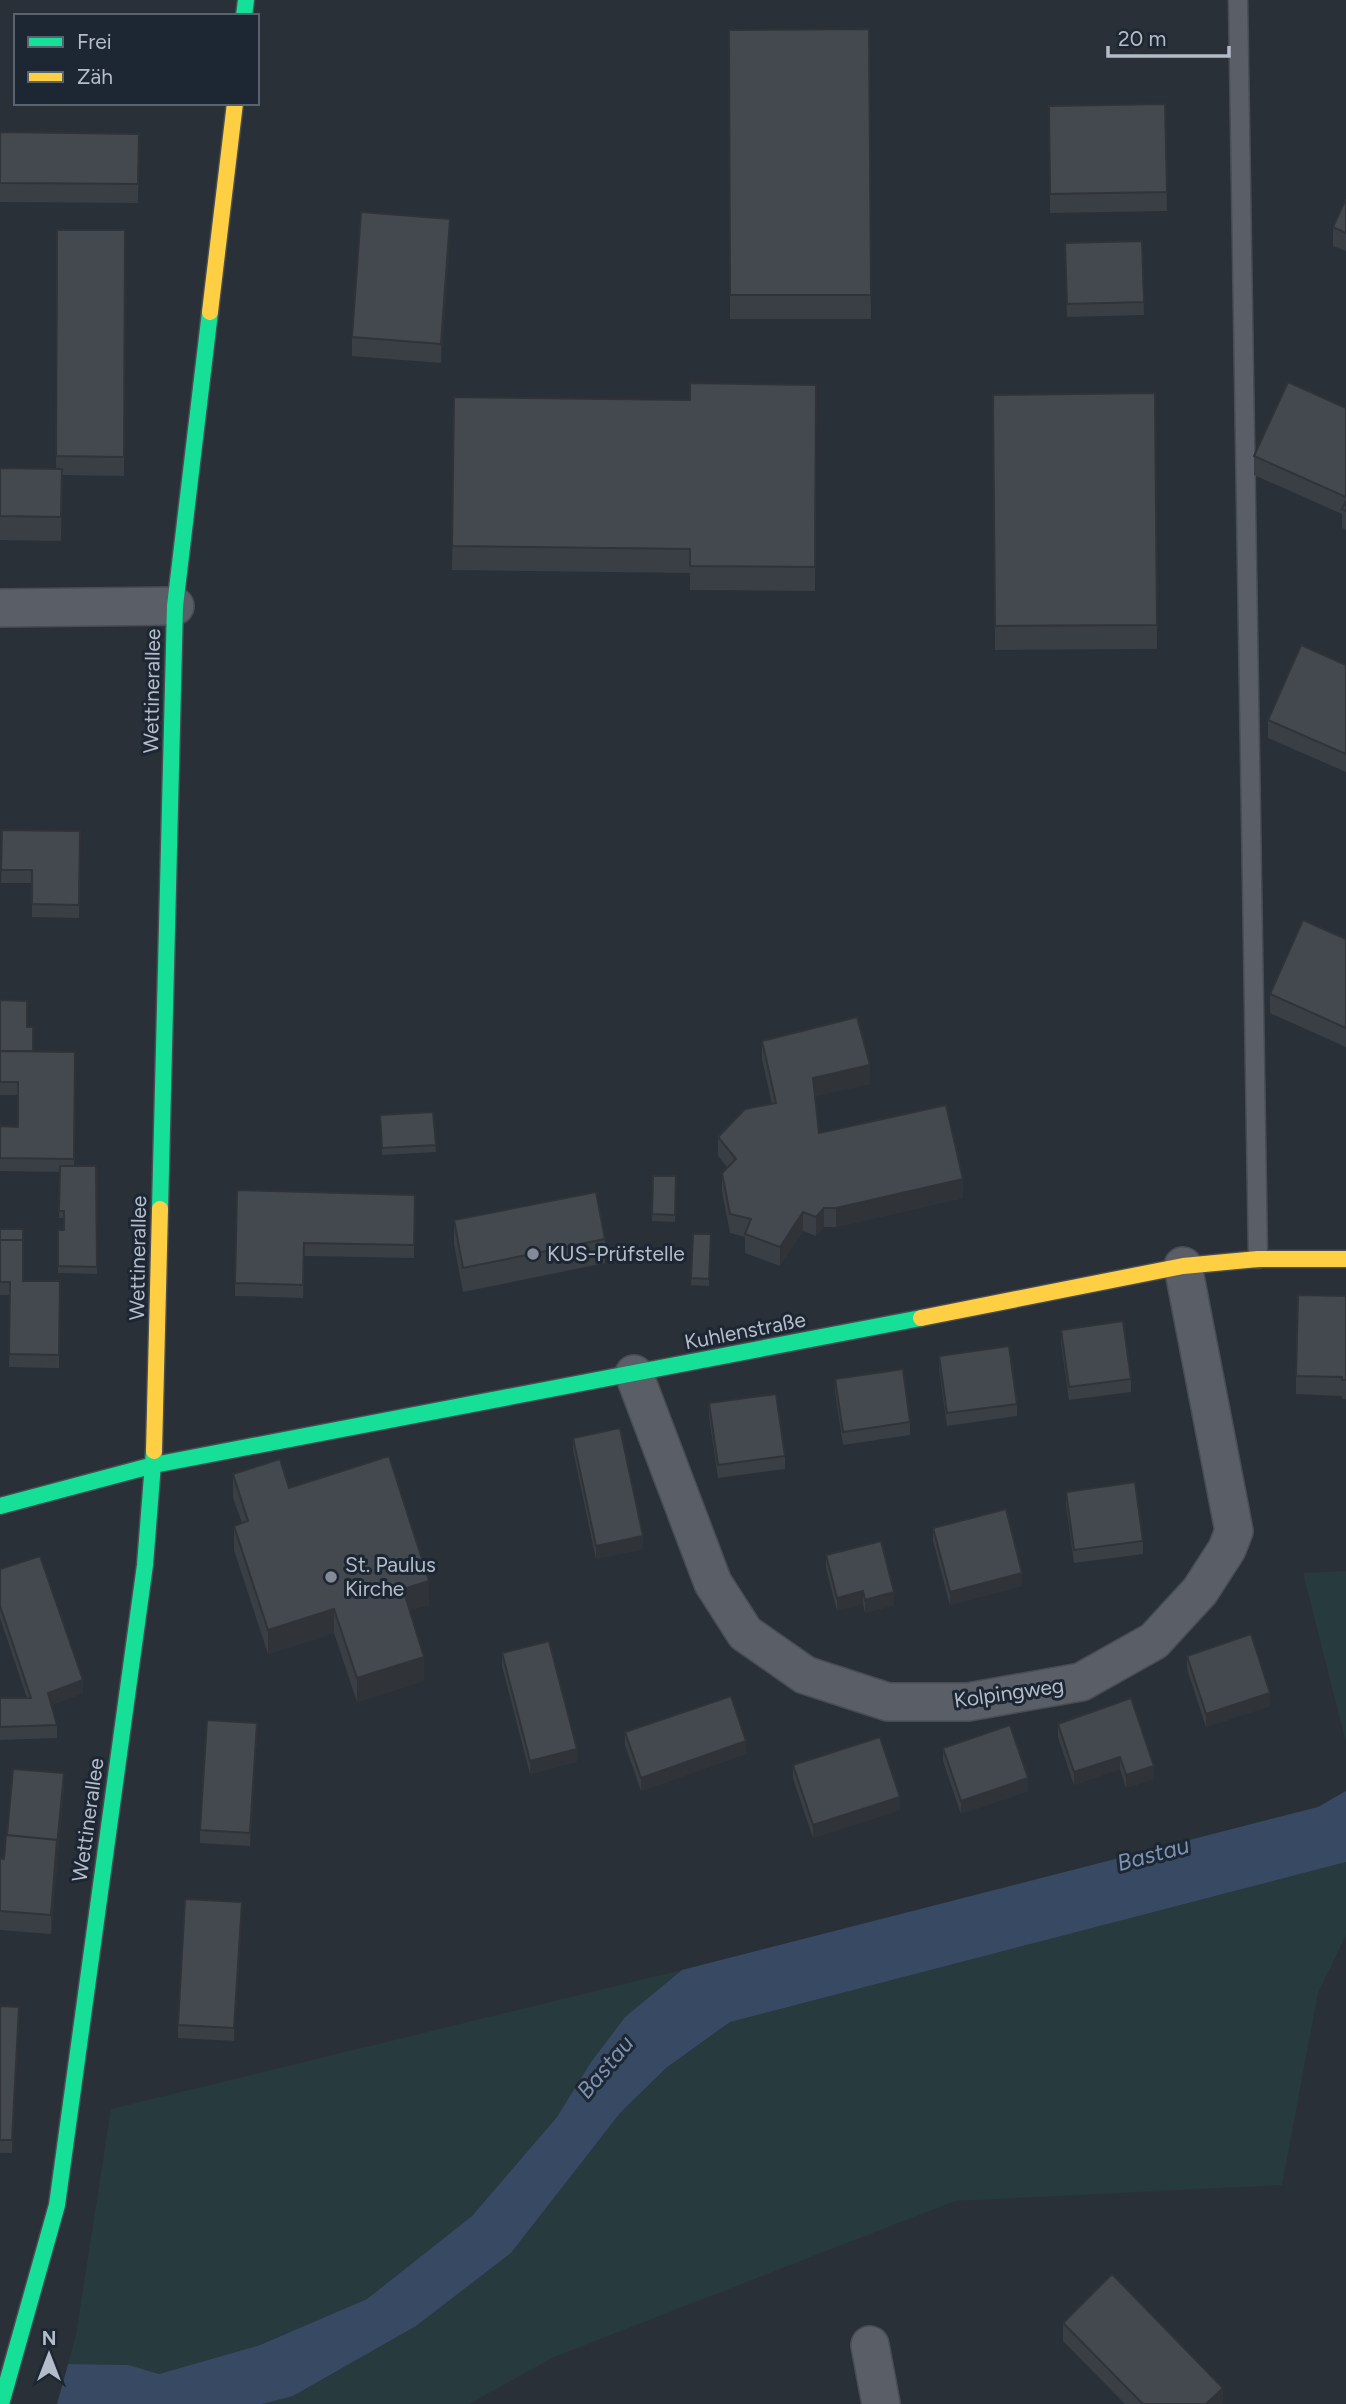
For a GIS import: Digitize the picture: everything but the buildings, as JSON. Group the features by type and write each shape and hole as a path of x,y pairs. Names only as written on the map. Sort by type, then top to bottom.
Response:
{"street":[{"name":"Wettinerallee","path":"1,2404 57,2205 145,1565 153,1465 175,606 235,105"},
{"path":"0,608 175,606"},
{"name":"Kuhlenstraße","path":"0,1506 153,1465 1183,1266 1258,1259 1346,1259"},
{"name":"Kolpingweg","path":"634,1374 713,1583 745,1633 805,1675 888,1702 968,1702 1081,1682 1154,1641 1200,1591 1227,1549 1234,1531 1183,1266"},
{"path":"870,2345 880,2404"}],"lane":[{"path":"1238,0 1258,1259"}],"green space":[{"path":"1346,1571 1346,1742 1303,1573"},
{"path":"1346,1862 1346,1935 1318,1993 1282,2185 955,2201 554,2357 469,2404 262,2404 293,2396 416,2326 511,2253 620,2113 666,2068 730,2022"},
{"path":"682,1970 625,2017 591,2062 557,2117 472,2216 367,2299 260,2345 159,2374 129,2365 68,2364 76,2335 111,2109"}],"water":[{"name":"Bastau","path":"1346,1791 1346,1862 730,2022 666,2068 620,2113 511,2253 416,2326 293,2396 262,2404 12,2404 68,2364 129,2365 159,2374 260,2345 367,2299 472,2216 557,2117 591,2062 625,2017 682,1970 1318,1807"}],"pier":[{"path":"0,2348 69,2361 57,2404 0,2404"}],"traffic: fast":[{"path":"244,14 246,0"},
{"path":"160,1209 175,606 210,312"},
{"path":"0,1506 154,1465 921,1318"},
{"path":"1,2404 57,2205 145,1565 154,1451"}],"traffic: slow":[{"path":"210,312 235,105"},
{"path":"154,1451 160,1209"},
{"path":"921,1318 1183,1266 1258,1259 1346,1259"}],"place":[{"name":"KUS-Prüfstelle","path":"533,1254"},
{"name":"St. Paulus Kirche","path":"331,1577"}]}
